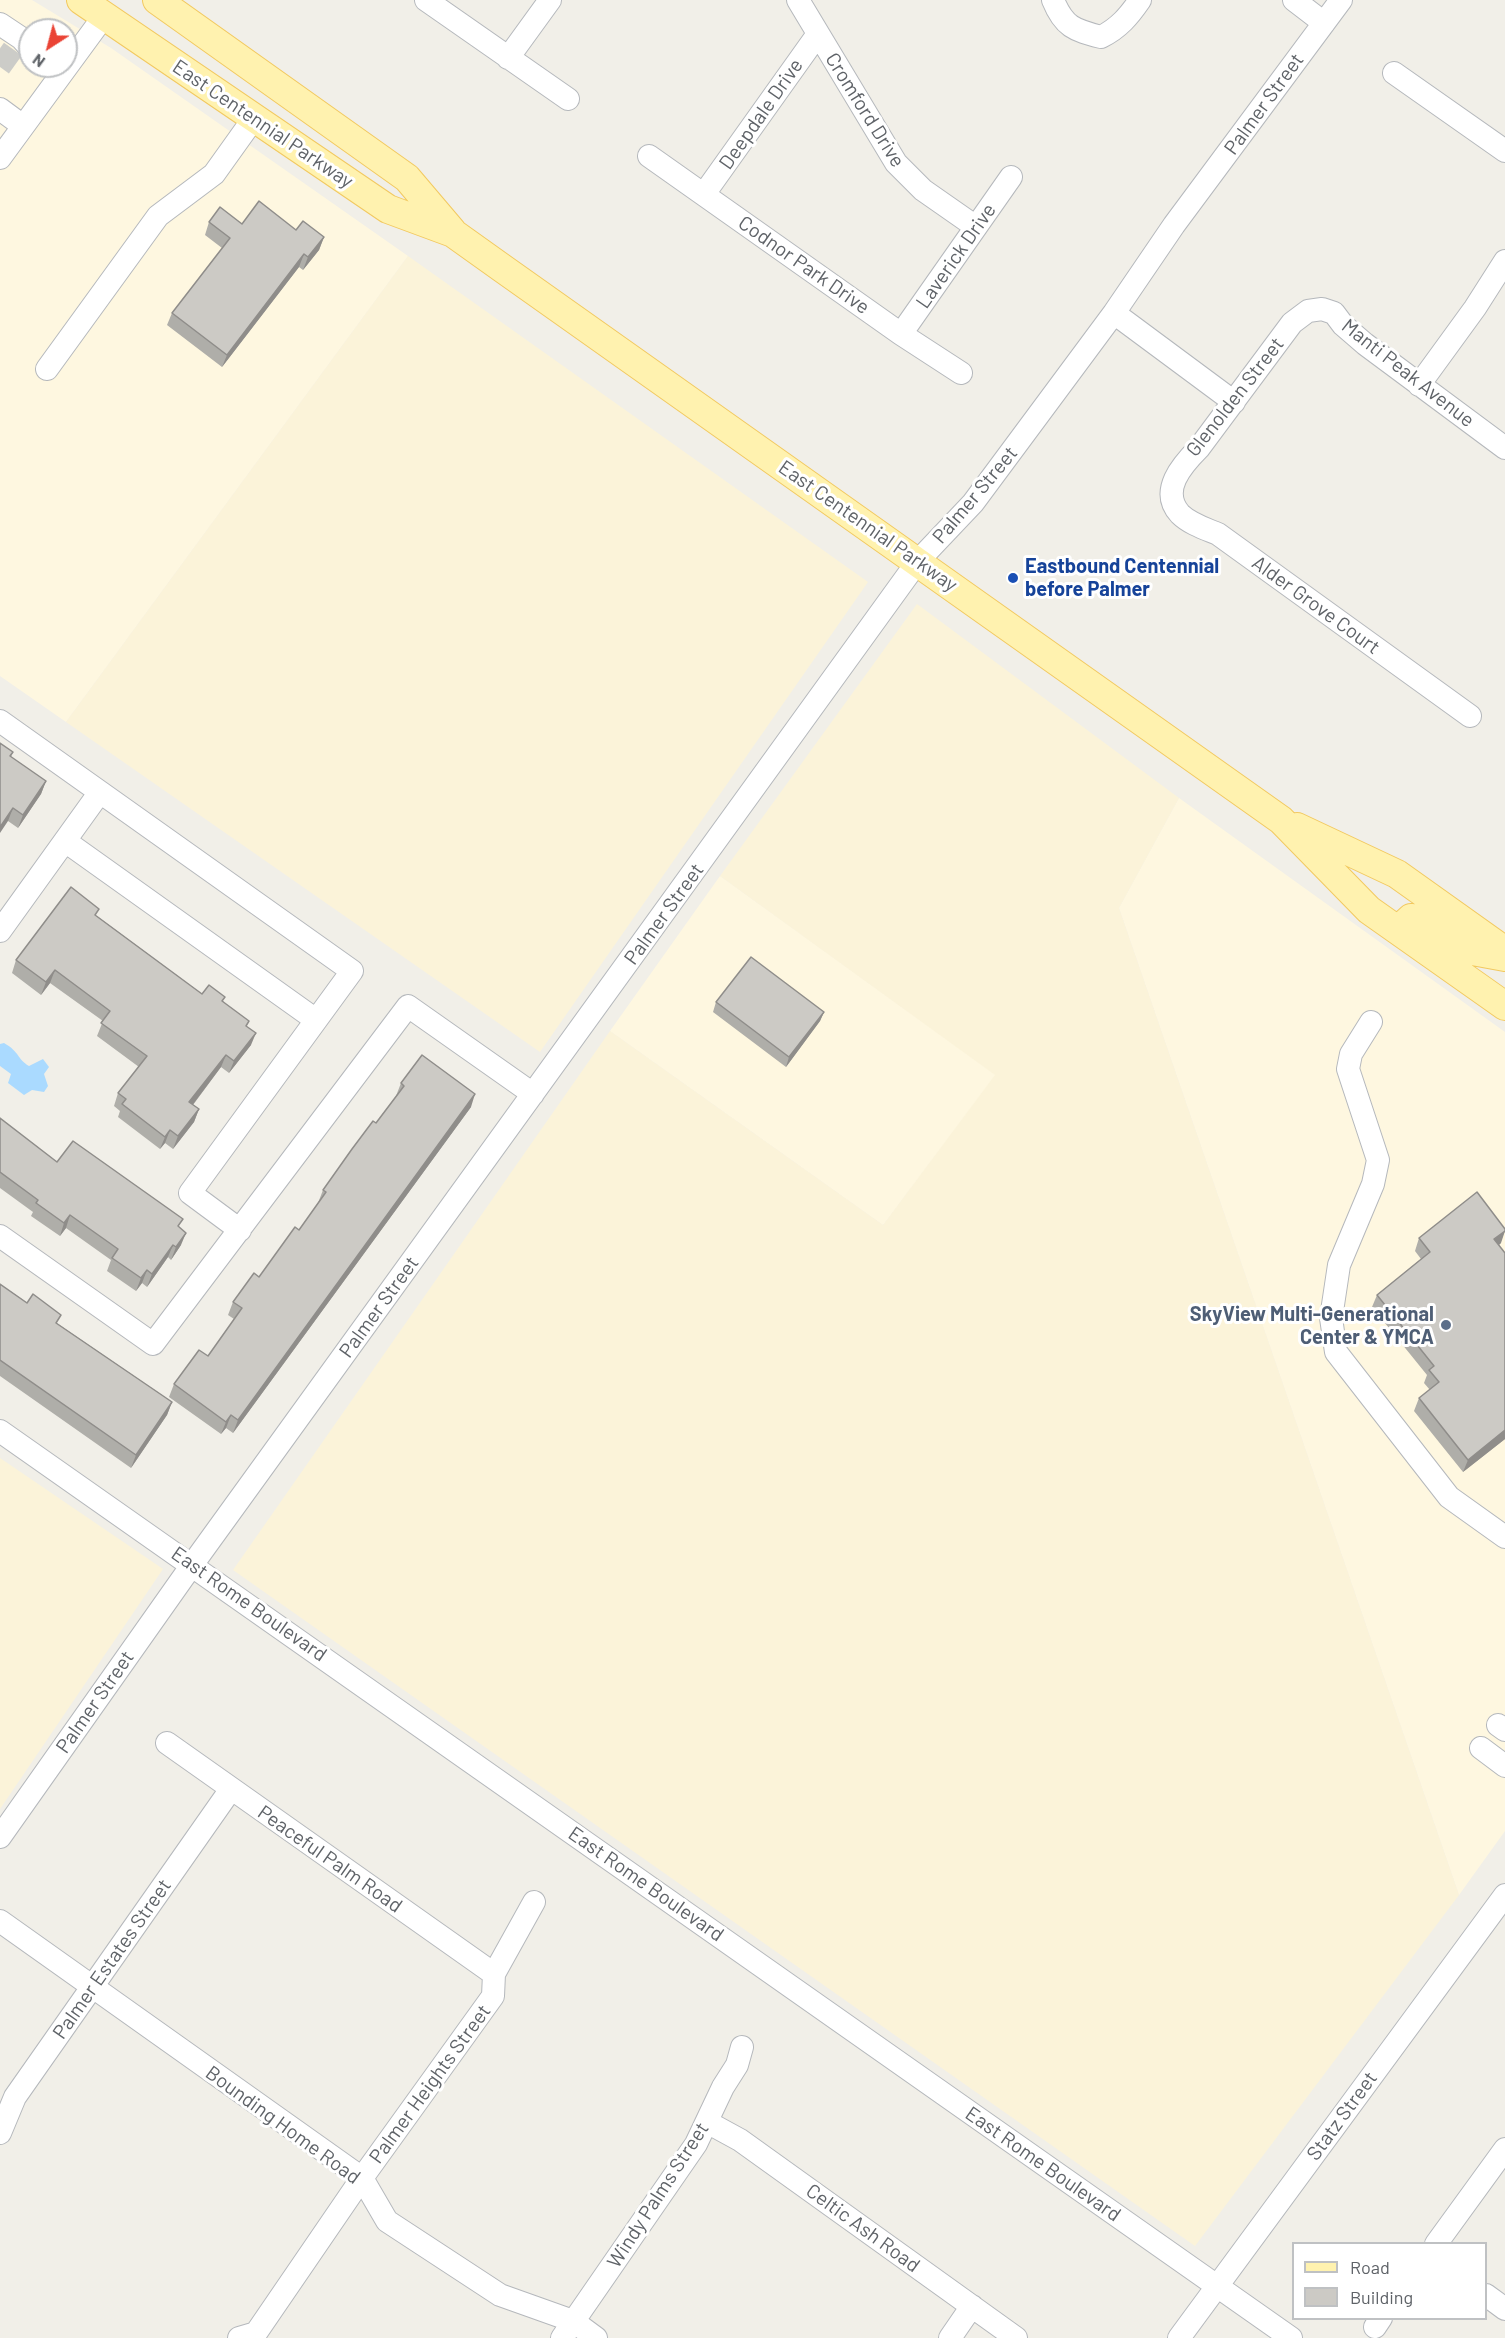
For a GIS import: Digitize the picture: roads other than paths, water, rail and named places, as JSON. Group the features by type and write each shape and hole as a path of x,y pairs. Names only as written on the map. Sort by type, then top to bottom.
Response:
{"main road":[{"name":"East Centennial Parkway","path":"81,0 388,209 453,233"},
{"name":"East Centennial Parkway","path":"158,0 407,178 453,233 1281,820 1369,910 1505,1006"},
{"name":"East Centennial Parkway","path":"1281,820 1397,874 1505,951"},
{"path":"1398,930 1411,918 1423,919 1467,951 1505,957"}],"street":[{"path":"426,0 568,99"},
{"path":"508,58 550,0"},
{"name":"Cromford Drive","path":"798,0 896,163 923,190 976,227"},
{"path":"1053,0 1065,23 1077,31 1101,37 1115,30 1126,20 1140,0"},
{"path":"1293,0 1324,22"},
{"name":"Palmer Street","path":"0,1837 192,1565 918,561 973,503 1114,313 1174,225 1341,0"},
{"path":"78,44 104,16"},
{"path":"0,24 18,42"},
{"name":"Deepdale Drive","path":"704,194 818,34"},
{"path":"1394,73 1505,152"},
{"path":"0,158 24,126 49,78"},
{"path":"0,110 24,126"},
{"path":"47,369 158,216 214,174 254,118"},
{"name":"Codnor Park Drive","path":"649,156 901,334 961,373"},
{"name":"Laverick Drive","path":"901,334 1011,177"},
{"path":"1419,385 1475,308 1505,261"},
{"name":"Manti Peak Avenue","path":"1308,311 1322,309 1334,313 1343,325 1365,344 1505,448"},
{"name":"Glenolden Street","path":"1171,489 1182,464 1199,448 1292,323 1308,311"},
{"path":"1114,313 1234,402"},
{"name":"Alder Grove Court","path":"1171,489 1180,514 1195,524 1218,534 1470,716"},
{"path":"0,721 352,971 190,1193 240,1230"},
{"path":"0,931 100,792"},
{"path":"64,841 316,1020"},
{"path":"0,1236 153,1344 408,1006 532,1094"},
{"path":"1371,1022 1351,1054 1348,1069 1378,1160 1373,1184 1339,1265 1331,1318 1336,1352 1449,1497 1505,1537"},
{"name":"East Rome Boulevard","path":"0,1431 1291,2338"},
{"name":"Peaceful Palm Road","path":"167,1743 494,1974"},
{"path":"1481,1748 1505,1766"},
{"name":"Palmer Estates Street","path":"0,2133 15,2097 231,1789"},
{"name":"Statz Street","path":"1179,2338 1505,1895"},
{"name":"Palmer Heights Street","path":"240,2338 256,2333 362,2178 493,1996 494,1974 534,1902"},
{"name":"Bounding Home Road","path":"0,1921 91,1988 362,2178 387,2221 500,2295 567,2330 596,2338"},
{"name":"Windy Palms Street","path":"567,2330 696,2144 723,2087 737,2065 742,2047"},
{"name":"Celtic Ash Road","path":"707,2122 740,2140 1016,2338"},
{"path":"1437,2242 1505,2149"},
{"path":"1487,2296 1505,2309"},
{"path":"950,2338 972,2306"}],"water":[{"path":"4,1043 29,1066 43,1059 49,1067 44,1074 48,1086 44,1092 32,1090 24,1095 8,1083 11,1074 0,1066 0,1044"}],"tunnel":[{"path":"0,67 13,49"}],"place":[{"name":"Eastbound Centennial before Palmer","path":"1013,578"},
{"name":"SkyView Multi-Generational Center & YMCA","path":"1446,1325"}]}
